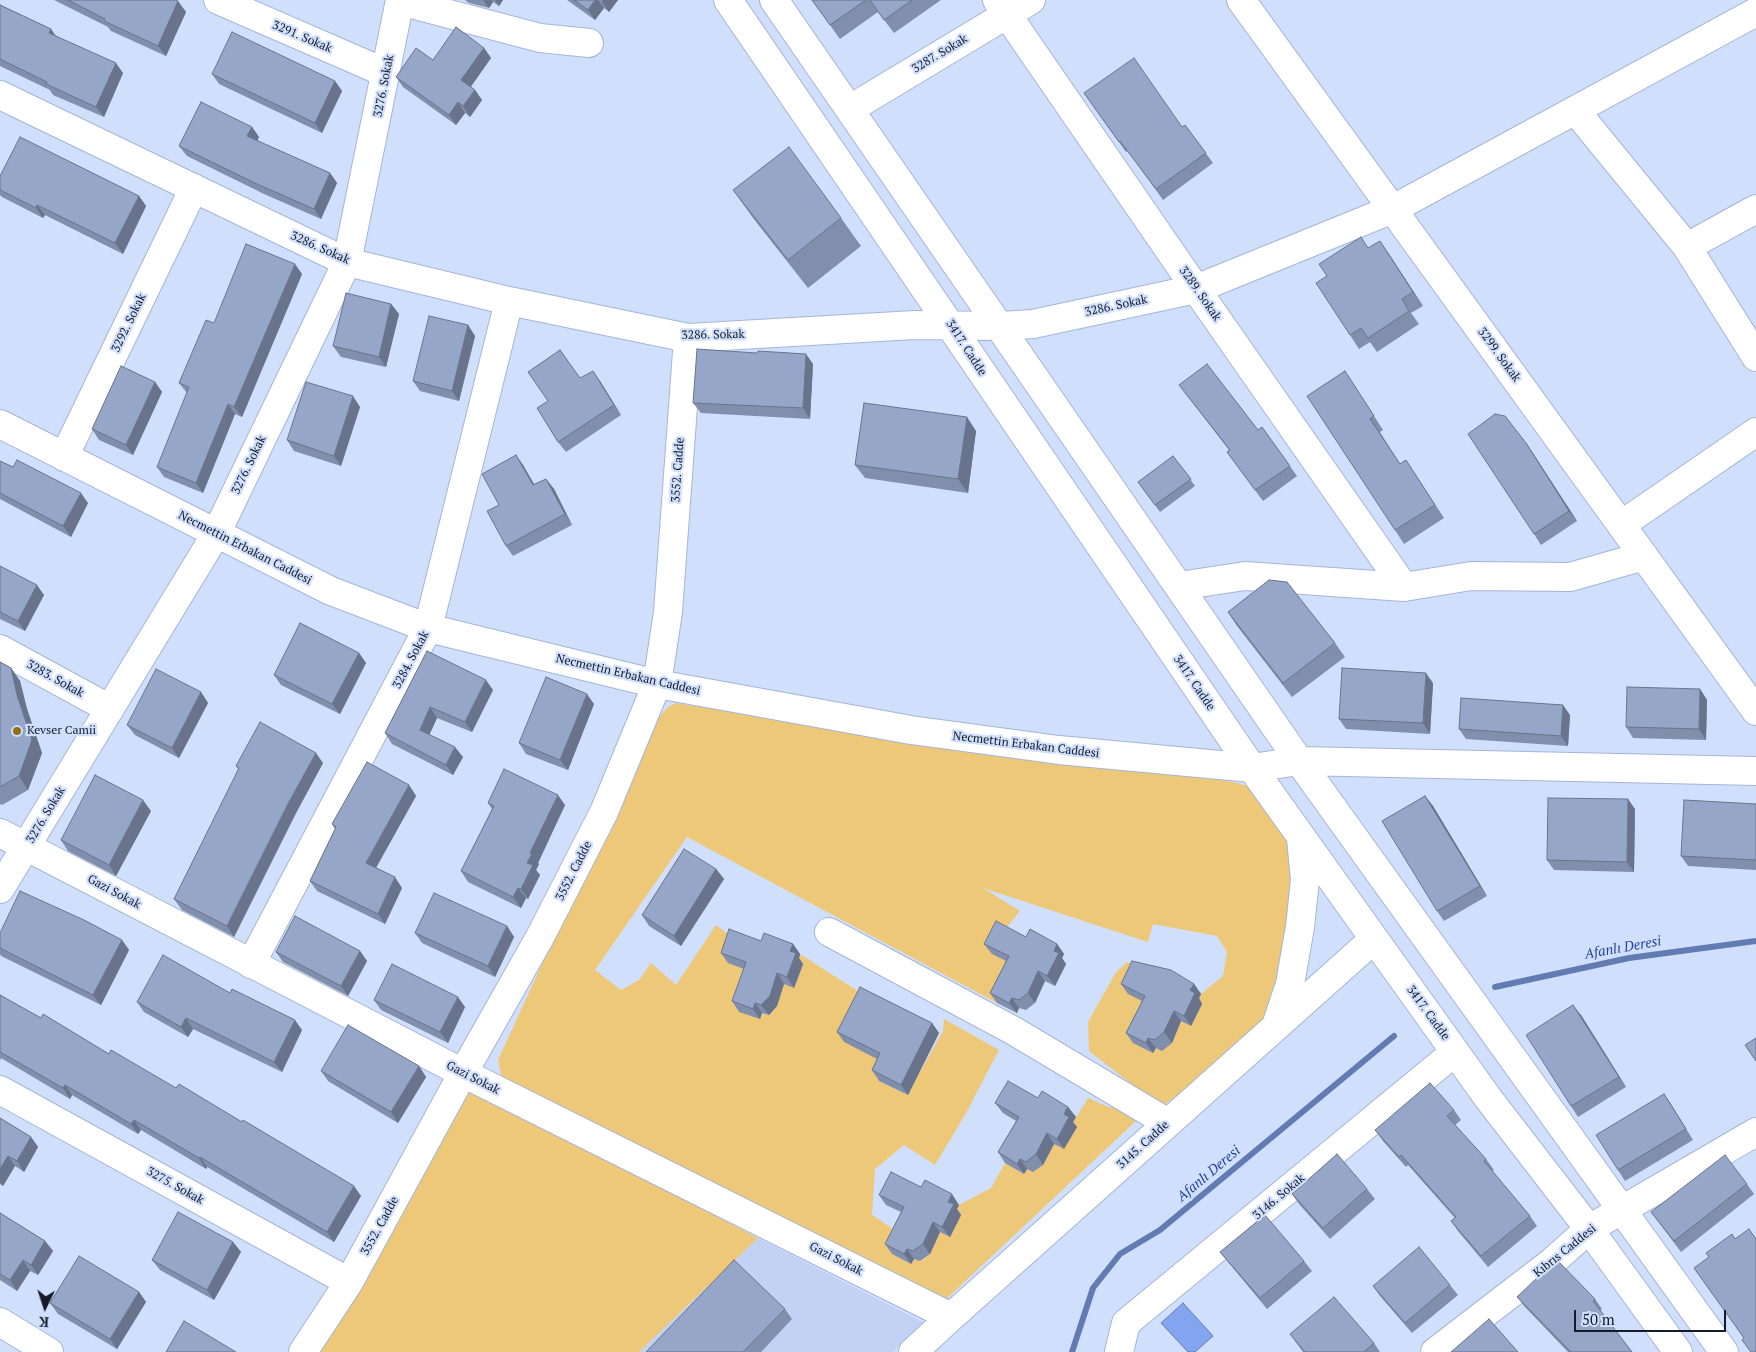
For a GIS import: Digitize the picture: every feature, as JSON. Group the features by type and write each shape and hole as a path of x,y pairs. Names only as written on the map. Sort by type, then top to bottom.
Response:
{"street":[{"name":"3291. Sokak","path":"218,0 386,73"},
{"name":"3276. Sokak","path":"0,889 216,534 347,262 400,0"},
{"path":"400,0 540,38 589,43"},
{"name":"3417. Cadde","path":"728,0 1252,768 1488,1098 1589,1229 1678,1352"},
{"path":"774,0 1300,760 1724,1352"},
{"name":"3287. Sokak","path":"850,109 1002,7 1031,0"},
{"name":"3299. Sokak","path":"1241,0 1756,710"},
{"name":"3289. Sokak","path":"1002,7 1404,587"},
{"name":"3286. Sokak","path":"0,95 347,262 509,301 688,338 915,326 1000,326 1033,324 1196,289 1392,209 1756,12"},
{"path":"1575,110 1686,247 1756,357"},
{"name":"3292. Sokak","path":"64,457 194,188"},
{"path":"1686,247 1756,209"},
{"name":"3284. Sokak","path":"250,964 428,628 509,301"},
{"name":"3552. Cadde","path":"303,1352 349,1282 540,937 604,812 657,684 668,612 688,338"},
{"name":"Necmettin Erbakan Caddesi","path":"0,424 331,591 428,628 657,684 911,730 1059,750 1252,768 1300,760 1756,771"},
{"path":"1621,525 1756,432"},
{"path":"1180,586 1245,576 1404,587 1471,576 1570,577 1644,556"},
{"name":"3283. Sokak","path":"0,649 110,709"},
{"name":"Gazi Sokak","path":"0,833 463,1073 951,1317"},
{"path":"1276,1027 1290,984 1300,927 1305,880 1301,836"},
{"path":"829,932 1014,1031 1168,1123"},
{"name":"3145. Cadde","path":"914,1352 1374,939"},
{"name":"3146. Sokak","path":"1119,1352 1126,1323 1455,1052"},
{"name":"3275. Sokak","path":"0,1090 349,1282"},
{"name":"Kıbrıs Caddesi","path":"1435,1352 1552,1262 1589,1229 1756,1132"},
{"path":"0,1322 49,1352"}],"shaded area":[{"path":"676,703 1026,759 1187,773 1242,784 1265,794 1295,836 1300,881 1274,1013 1198,1080 1161,1107 1089,1051 1088,1022 1116,972 1127,962 1141,965 1152,1006 1153,1053 1167,1026 1223,976 1227,952 1217,936 1153,924 1148,942 983,888 1020,911 1003,932 1016,966 997,1003 687,837 595,970 621,990 639,980 651,963 676,985 716,925 736,940 753,972 760,1019 762,1013 769,1015 777,1006 770,990 797,962 800,954 867,997 887,1064 879,1081 907,1095 943,1031 944,1019 999,1050 965,1115 935,1165 904,1145 875,1169 872,1215 902,1235 892,1254 911,1264 914,1259 921,1261 930,1254 926,1237 956,1212 959,1205 991,1188 1005,1163 1024,1174 1027,1169 1033,1172 1040,1148 1072,1124 1088,1098 1111,1108 1119,1099 1137,1120 942,1303 502,1079 498,1060 651,726 668,707"},
{"path":"471,1088 758,1238 639,1352 316,1352"},
{"path":"758,1238 924,1323 893,1352 639,1352"}],"water":[{"path":"1183,1303 1213,1336 1195,1352 1188,1352 1161,1323"}],"building":[{"path":"68,0 178,1 158,46 104,21 105,19"},
{"path":"574,0 595,0 588,10"},
{"path":"812,0 866,0 830,25"},
{"path":"870,0 912,0 884,20"},
{"path":"0,5 51,29 49,33 116,63 96,107 46,84 47,82 0,59"},
{"path":"456,27 484,48 461,80 475,90 463,106 458,102 449,115 396,77 416,48 433,60"},
{"path":"232,32 335,81 315,123 212,74"},
{"path":"1134,58 1182,127 1185,125 1206,153 1156,189 1084,93"},
{"path":"201,102 252,127 247,136 330,173 314,209 179,146"},
{"path":"20,137 139,196 115,243 37,205 36,208 0,190 0,176"},
{"path":"789,147 841,218 788,260 733,190"},
{"path":"1361,237 1368,248 1380,241 1413,292 1402,299 1409,311 1368,338 1361,328 1350,335 1316,283 1327,276 1319,264"},
{"path":"246,244 295,264 234,407 228,404 196,483 157,467 189,387 179,383 206,320 214,323"},
{"path":"346,293 391,304 379,357 333,346"},
{"path":"429,316 468,325 452,391 413,381"},
{"path":"697,349 806,354 803,408 693,403"},
{"path":"560,350 580,378 593,371 614,405 558,442 537,408 548,401 528,372"},
{"path":"1207,364 1258,430 1262,427 1290,466 1255,490 1227,452 1230,450 1179,385"},
{"path":"121,366 155,382 126,445 92,429"},
{"path":"1345,371 1374,416 1370,419 1400,464 1406,460 1435,505 1395,530 1307,396"},
{"path":"306,382 353,396 334,456 287,440"},
{"path":"864,403 967,417 958,479 855,465"},
{"path":"1495,414 1505,416 1526,443 1569,511 1534,534 1468,434"},
{"path":"516,455 533,485 546,479 565,514 506,546 487,511 499,505 482,474"},
{"path":"1173,456 1191,479 1155,505 1138,482"},
{"path":"17,460 81,493 63,526 0,493 0,461 13,467"},
{"path":"0,566 37,585 18,621 0,612"},
{"path":"1269,580 1287,582 1335,643 1283,683 1228,612"},
{"path":"300,623 359,653 332,704 274,675"},
{"path":"427,651 486,680 465,722 430,707 420,730 455,747 446,765 385,733"},
{"name":"Kevser Camii","path":"0,662 11,668 17,695 32,740 19,776 0,787"},
{"path":"1342,668 1426,673 1423,723 1339,719"},
{"path":"156,669 201,692 172,748 127,725"},
{"path":"546,677 587,694 560,760 519,743"},
{"path":"1627,687 1700,689 1699,729 1626,727"},
{"path":"1461,698 1563,705 1561,736 1459,729"},
{"path":"260,722 316,753 289,802 227,926 174,899 239,768 236,766"},
{"path":"367,762 409,785 366,863 395,877 378,914 310,881 336,827 332,824"},
{"path":"504,769 558,795 530,853 532,854 527,863 533,865 521,889 518,888 513,897 461,871 494,806 488,803"},
{"path":"95,775 143,800 109,865 61,840"},
{"path":"1425,796 1480,886 1437,911 1382,821"},
{"path":"1548,798 1628,799 1627,862 1547,860"},
{"path":"1684,800 1756,804 1756,860 1681,856"},
{"path":"684,849 716,869 674,936 642,915"},
{"path":"20,891 84,920 122,940 93,995 0,948 0,933"},
{"path":"434,893 507,926 488,966 415,933"},
{"path":"295,916 360,951 341,986 276,952"},
{"path":"996,921 1026,937 1030,929 1057,944 1054,951 1059,953 1047,976 1038,971 1028,993 1019,1000 1012,998 1009,1003 990,993 1009,956 984,944"},
{"path":"729,929 761,941 764,933 793,944 790,951 796,953 787,977 777,973 770,996 761,1005 755,1003 753,1009 732,1001 746,962 721,953"},
{"path":"163,955 230,993 232,989 295,1020 274,1062 186,1018 181,1027 137,1002"},
{"path":"1132,961 1171,970 1194,984 1190,990 1195,993 1184,1016 1174,1011 1164,1032 1155,1040 1148,1038 1146,1043 1126,1033 1145,996 1121,984"},
{"path":"392,964 458,997 440,1032 374,1000"},
{"path":"860,987 932,1023 901,1085 872,1070 880,1053 837,1032"},
{"path":"0,995 41,1018 43,1014 109,1054 111,1050 176,1088 179,1084 354,1186 327,1232 134,1120 131,1124 65,1085 63,1088 0,1052"},
{"path":"1573,1005 1619,1077 1571,1106 1526,1035"},
{"path":"348,1025 419,1066 391,1112 321,1071"},
{"path":"1756,1038 1756,1061 1745,1045"},
{"path":"1008,1081 1038,1098 1042,1091 1068,1107 1064,1114 1069,1117 1057,1139 1047,1133 1036,1154 1026,1162 1020,1159 1017,1164 998,1152 1019,1117 995,1103"},
{"path":"1430,1083 1454,1110 1447,1116 1486,1159 1484,1161 1530,1216 1481,1256 1451,1221 1456,1217 1401,1155 1399,1157 1375,1130"},
{"path":"1664,1094 1686,1129 1618,1170 1596,1135"},
{"path":"0,1118 31,1137 17,1161 8,1156 0,1169"},
{"path":"1337,1154 1367,1189 1323,1228 1292,1194"},
{"path":"1725,1155 1747,1184 1674,1241 1651,1212"},
{"path":"891,1172 921,1187 925,1180 952,1194 948,1202 954,1204 942,1227 933,1222 923,1244 913,1251 907,1249 904,1254 885,1244 904,1207 879,1195"},
{"path":"178,1212 233,1242 207,1290 152,1260"},
{"path":"0,1213 45,1241 31,1265 23,1260 10,1280 0,1274"},
{"path":"1265,1215 1304,1261 1260,1298 1220,1252"},
{"path":"1749,1229 1756,1239 1756,1352 1751,1352 1742,1340 1744,1338 1694,1268 1709,1257 1706,1253 1732,1234 1735,1239"},
{"path":"1419,1247 1450,1285 1405,1323 1373,1286"},
{"path":"79,1256 139,1292 110,1339 50,1303"},
{"path":"734,1260 785,1309 743,1352 646,1352"},
{"path":"1558,1261 1595,1299 1593,1301 1632,1352 1571,1352 1517,1297"},
{"path":"1334,1297 1374,1343 1364,1352 1305,1352 1290,1334"},
{"path":"1489,1319 1518,1352 1451,1352"},
{"path":"184,1321 236,1352 166,1352"}],"waterway":[{"name":"Afanlı Deresi","path":"1495,987 1629,958 1756,941"},
{"name":"Afanlı Deresi","path":"1072,1352 1093,1288 1120,1254 1160,1230 1394,1036"}],"place":[{"name":"Kevser Camii","path":"17,731"}]}
